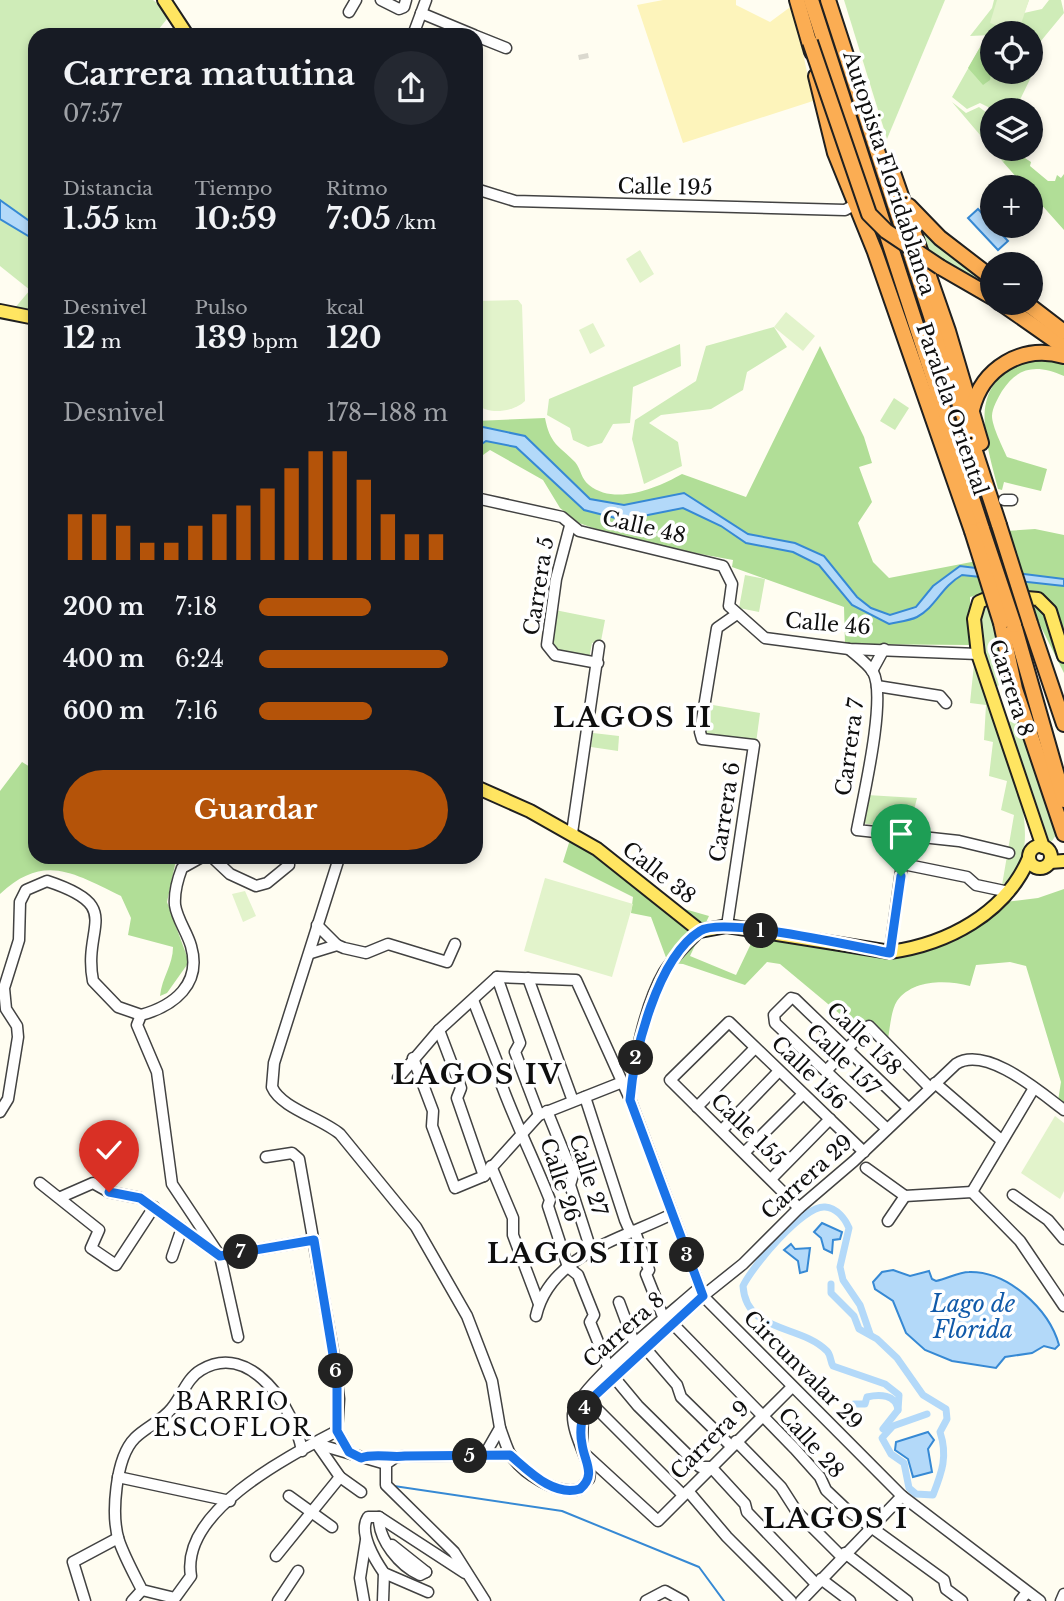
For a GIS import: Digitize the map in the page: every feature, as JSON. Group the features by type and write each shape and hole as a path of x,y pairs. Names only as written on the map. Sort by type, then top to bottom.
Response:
{"highway":[{"name":"Paralela Oriental","path":"797,0 810,43 835,153 875,253 946,452 977,530"},
{"name":"Autopista Floridablanca","path":"811,0 972,498 977,530 1064,800"},
{"name":"Autopista Floridablanca","path":"828,0 935,336 1003,501 999,525 1064,724"},
{"path":"837,0 1003,501"},
{"path":"810,43 866,209 883,229 980,291"},
{"path":"900,193 933,232 980,269"},
{"path":"1017,315 1064,347"},
{"path":"1043,315 1062,328"},
{"path":"972,410 984,382 1007,361 1037,353 1064,356"},
{"path":"946,452 972,498"},
{"path":"1008,624 1015,690 1063,830"}],"main road":[{"path":"164,0 182,28"},
{"path":"0,311 28,317"},
{"name":"Carrera 8","path":"1045,857 973,650 976,607 984,597 1038,599 1051,611 1064,656"},
{"name":"Calle 38","path":"483,790 572,833 644,885 700,931 727,926 890,953 929,944 961,931 981,918 1045,857"},
{"name":"Carrera 8","path":"1029,856 1033,825"},
{"path":"1029,856 1034,866 1060,839 1063,830"},
{"name":"Calle 38","path":"1013,887 1029,856"},
{"path":"1045,857 1064,861"}],"street":[{"path":"349,12 356,0"},
{"path":"381,0 399,9 404,7 406,0"},
{"path":"415,28 426,0"},
{"path":"421,13 446,28"},
{"path":"483,40 506,48"},
{"name":"Calle 195","path":"483,191 515,201 613,205 845,210 854,205"},
{"name":"Calle 48","path":"483,500 562,517 579,531 723,566 732,584 729,606 737,614"},
{"name":"Carrera 5","path":"570,526 565,534 547,645 550,653 598,663"},
{"name":"Calle 46","path":"737,614 765,638 849,649 973,650"},
{"name":"Carrera 6","path":"727,926 754,746 702,739 700,732 717,628 737,614"},
{"path":"572,833 599,646"},
{"name":"Carrera 7","path":"849,649 872,671 877,686 875,721 857,830 906,835"},
{"name":"Carrera 7","path":"872,671 884,649"},
{"path":"877,686 940,696 946,704"},
{"path":"890,953 906,835 959,841 1009,853"},
{"path":"139,1020 178,999 190,980 193,967 191,948 176,908 175,891 182,868 189,864"},
{"path":"220,864 239,880 256,886 277,877 289,864"},
{"path":"310,953 337,864"},
{"path":"903,864 967,877 976,885 1013,887"},
{"path":"0,1112 8,1099 18,1037 17,1026 6,1009 4,988 15,954 20,902 26,890 47,881 86,898 93,906 97,916 93,981 118,1007 139,1020 157,1072 173,1184 220,1256 238,1337"},
{"path":"317,925 337,945 366,953 388,944 447,962 455,944"},
{"path":"630,1100 632,1073 655,993 664,972 700,931"},
{"path":"310,953 337,945"},
{"name":"Carrera 8","path":"310,953 274,1063 272,1087 283,1102 325,1122 340,1134 416,1227 467,1316 492,1381 500,1428 510,1455 536,1477 559,1489 572,1492 580,1489 589,1479 586,1455 573,1412 583,1394 611,1373 701,1292"},
{"path":"398,1078 439,1030 497,976 528,978 573,1101"},
{"name":"Calle 27","path":"497,976 520,1043 514,1052 573,1175 570,1185 591,1250"},
{"name":"Circunvalar 29","path":"528,978 576,980 620,1083 630,1100 701,1292 902,1496 1040,1601"},
{"name":"Calle 158","path":"773,1018 793,998 908,1108"},
{"name":"Calle 26","path":"473,1000 499,1067 498,1075 514,1120 524,1133 550,1200 548,1206 568,1267 575,1270 594,1315 590,1322 611,1373 700,1467 711,1467 746,1504 747,1512 819,1582 850,1601"},
{"name":"Calle 157","path":"773,1018 887,1129"},
{"name":"Calle 156","path":"670,1080 729,1022 864,1152"},
{"path":"826,1071 869,1026 933,1086 1000,1139"},
{"path":"439,1030 461,1088 457,1098 484,1176"},
{"path":"697,1107 755,1048"},
{"path":"413,1058 433,1111 432,1126 455,1188 484,1176 543,1113 620,1083"},
{"name":"Carrera 29","path":"701,1292 743,1264 799,1208 864,1152 962,1060 979,1059 999,1067 1064,1110"},
{"path":"722,1130 779,1071"},
{"name":"Calle 155","path":"670,1080 799,1208"},
{"path":"972,1192 1000,1139 1034,1088"},
{"path":"744,1152 803,1094"},
{"name":"Calle 28","path":"585,1097 625,1220 629,1229 635,1232 649,1270 646,1274 668,1322 716,1365 727,1382 795,1449 833,1496 860,1521 944,1580 946,1589 962,1601"},
{"path":"771,1179 830,1119"},
{"path":"266,1157 292,1153 299,1159 337,1379 337,1431 349,1452"},
{"path":"491,1166 513,1218 513,1235 539,1304"},
{"path":"866,1168 905,1196 972,1192 1020,1241 1064,1306"},
{"path":"40,1182 99,1230 91,1248 116,1265 154,1207"},
{"path":"61,1197 93,1183 109,1192 140,1198 220,1256 314,1240"},
{"path":"1013,1195 1048,1220 1064,1239"},
{"path":"888,1221 905,1196"},
{"path":"536,1316 539,1304 568,1267 591,1250 672,1214"},
{"path":"172,1257 182,1228"},
{"path":"619,1302 640,1347 677,1385 681,1397 781,1487 797,1512 843,1554 908,1601"},
{"path":"302,1451 299,1433 288,1408 260,1375 242,1367 225,1364 202,1370 187,1385 172,1408 135,1438 124,1453 118,1477 118,1538 142,1590 175,1598 191,1576 189,1562 193,1543 230,1501 250,1483 337,1431"},
{"name":"Carrera 8","path":"582,1443 583,1414 589,1401 611,1373"},
{"name":"Carrera 9","path":"586,1455 658,1521 792,1387"},
{"path":"589,1401 685,1493 711,1514 727,1537 790,1601"},
{"path":"484,1456 500,1428"},
{"path":"317,1444 361,1458 368,1455 389,1462 405,1456 510,1455"},
{"path":"317,1444 340,1477 361,1492"},
{"path":"389,1462 386,1485 405,1507 430,1525 470,1576 485,1601"},
{"path":"118,1477 230,1501"},
{"path":"276,1556 340,1477"},
{"path":"289,1496 332,1527"},
{"path":"801,1601 843,1554 902,1496"},
{"path":"364,1601 360,1578 364,1568 365,1520 379,1517 470,1576"},
{"path":"379,1517 380,1532 389,1546"},
{"path":"430,1525 438,1555"},
{"path":"366,1536 383,1571 383,1601"},
{"path":"85,1601 72,1562 118,1538"},
{"path":"364,1568 383,1571 428,1592"},
{"path":"278,1601 298,1571"},
{"path":"132,1601 142,1590"},
{"path":"646,1601 665,1591 683,1601"},
{"path":"1020,1601 1027,1592"},
{"path":"1060,1601 1064,1594"}],"green space":[{"path":"0,0 153,0 171,14 160,28 28,28 28,288 0,266"},
{"path":"844,0 945,0 887,139"},
{"path":"994,0 1029,0 1024,13 1042,9 1049,0 1061,0 1064,13 1043,38 1043,21 982,21 992,8"},
{"path":"997,0 1029,0 1022,21 991,21"},
{"path":"980,23 980,36 970,36"},
{"path":"980,47 980,84 1028,84 1021,98 980,98 980,103 967,109 952,97"},
{"path":"980,47 980,82 968,68"},
{"path":"952,102 966,113 980,108 980,135"},
{"path":"1029,161 1030,166 1041,175 1014,175 1003,162"},
{"path":"1064,174 1064,230 1043,206 1043,177 1048,181 1055,181 1057,175 1061,178"},
{"path":"919,225 980,273 980,287 925,249"},
{"path":"640,250 654,274 640,283 626,259"},
{"path":"28,292 28,312 14,309"},
{"path":"518,300 522,305 525,401 508,410 483,408 483,301"},
{"path":"786,312 815,336 803,351 774,327"},
{"path":"593,323 605,346 590,354 579,330"},
{"path":"774,327 787,347 747,372 743,390 711,409 661,415 649,423 678,442 682,466 644,484 632,439 635,420 696,381 706,346"},
{"path":"680,344 681,366 633,387 630,423 613,424 602,443 588,447 573,440 570,428 547,415 549,399"},
{"path":"820,346 864,437 872,463 859,467 872,502 858,523 873,562 889,578 987,559 997,590 970,597 970,645 845,644 844,607 732,567 733,560 630,541 579,523 560,508 543,480 490,450 483,455 483,421 545,418 555,443 575,462 586,483 599,491 611,494 636,493 661,485 682,474 746,497"},
{"path":"1043,358 1064,363 1064,376 1037,369 1022,372 1008,382 994,406 992,416 1007,457 1047,469 1041,491 1004,482 1002,490 998,489 985,426 985,407 990,391 1001,377 1018,366"},
{"path":"894,398 909,408 895,430 880,421"},
{"path":"1035,529 1064,535 1064,673 1039,623 1006,531"},
{"path":"745,575 765,579 759,612 739,608"},
{"path":"984,602 989,608 1002,661 1004,683 993,688 977,632"},
{"path":"555,610 605,620 601,641 592,643 589,659 551,650"},
{"path":"974,664 1006,746 1023,813 1025,843 1018,868 1002,885 1014,815 1001,810 1007,781 989,776 993,742 984,740 986,705 970,703"},
{"path":"707,704 760,713 756,743 703,736"},
{"path":"1018,721 1056,835 1052,841 1047,842 1003,722"},
{"path":"593,733 619,736 618,751 591,747"},
{"path":"22,762 28,766 28,864 175,864 167,902 189,962 167,993 160,996 173,947 128,935 131,918 121,896 88,880 59,871 31,874 16,881 0,894 0,791"},
{"path":"867,795 917,798 909,830 861,823"},
{"path":"573,830 602,846 681,908 709,916 690,956 736,975 757,931 881,948 944,939 1005,902 1038,898 1064,889 1064,1105 1058,1101 1061,1082 1026,966 1010,962 976,965 970,986 941,982 912,989 895,1005 888,1039 869,1020 858,1029 780,964 767,962 745,985 683,964 668,963 651,917 631,913 633,897 563,862"},
{"path":"545,878 633,904 612,977 524,951"},
{"path":"245,891 256,916 243,922 232,894"},
{"path":"1055,1116 1064,1123 1064,1191 1060,1199 1021,1173"}],"sand":[{"path":"663,0 736,0 736,5 770,22 793,5 813,101 683,143 637,5"}],"water":[{"path":"0,200 28,220 28,236 0,219"},
{"path":"978,209 980,211 980,231 968,218"},
{"path":"987,238 1005,238 1008,241 998,250"},
{"path":"483,427 525,436 590,499 624,505 684,493 748,534 795,543 824,556 857,597 871,608 890,615 916,607 933,586 960,566 1064,579 1064,586 962,575 949,585 924,613 910,620 889,624 852,605 819,565 793,552 746,543 721,526 683,508 623,520 584,510 516,447 486,441 483,443"},
{"path":"822,1223 842,1232 840,1239 833,1240 832,1253 824,1249 821,1238 814,1232"},
{"path":"791,1244 795,1249 810,1248 807,1271 800,1273 798,1261 784,1250"},
{"name":"Lago de Florida","path":"893,1270 910,1276 929,1271 932,1279 936,1281 969,1272 998,1278 1012,1285 1036,1306 1054,1331 1059,1345 1055,1349 1044,1346 1032,1353 1005,1357 996,1368 952,1361 925,1350 906,1333 893,1301 875,1289 873,1282 882,1272"},
{"path":"928,1432 934,1440 928,1449 932,1472 913,1477 908,1459 895,1450 896,1442"}],"waterway":[{"path":"870,1334 860,1305 843,1280 840,1267 849,1228 833,1209 816,1209 792,1226 757,1265 743,1286 746,1301 764,1320 816,1342 828,1353 833,1366 885,1384 899,1395 898,1410"},
{"path":"831,1284 831,1293 854,1316 859,1329 877,1339 897,1358 923,1395 946,1409 947,1419 940,1432 944,1449 943,1464 933,1495 916,1494 909,1488 904,1463 891,1454 882,1438 893,1426 927,1414"},
{"path":"854,1404 865,1404 867,1397 877,1396 886,1396 894,1401 898,1410 883,1429"},
{"path":"394,1486 562,1511 699,1567 724,1601"}],"tunnel":[{"path":"583,54 584,59"}],"district":[{"name":"LAGOS II","path":"633,717"},
{"name":"LAGOS IV","path":"478,1074"},
{"name":"LAGOS III","path":"574,1253"},
{"name":"BARRIO ESCOFLOR","path":"233,1415"},
{"name":"LAGOS I","path":"836,1518"}],"route":[{"path":"109,1192 121,1192 140,1198 220,1256 314,1240 337,1379 337,1431 349,1452 361,1458 368,1455 391,1459 405,1456 510,1455 536,1477 559,1489 572,1492 580,1489 589,1479 590,1472 582,1443 585,1407 613,1376 703,1296 630,1100 632,1073 655,993 664,972 700,931 712,927 751,929 890,953 901,876"}]}
